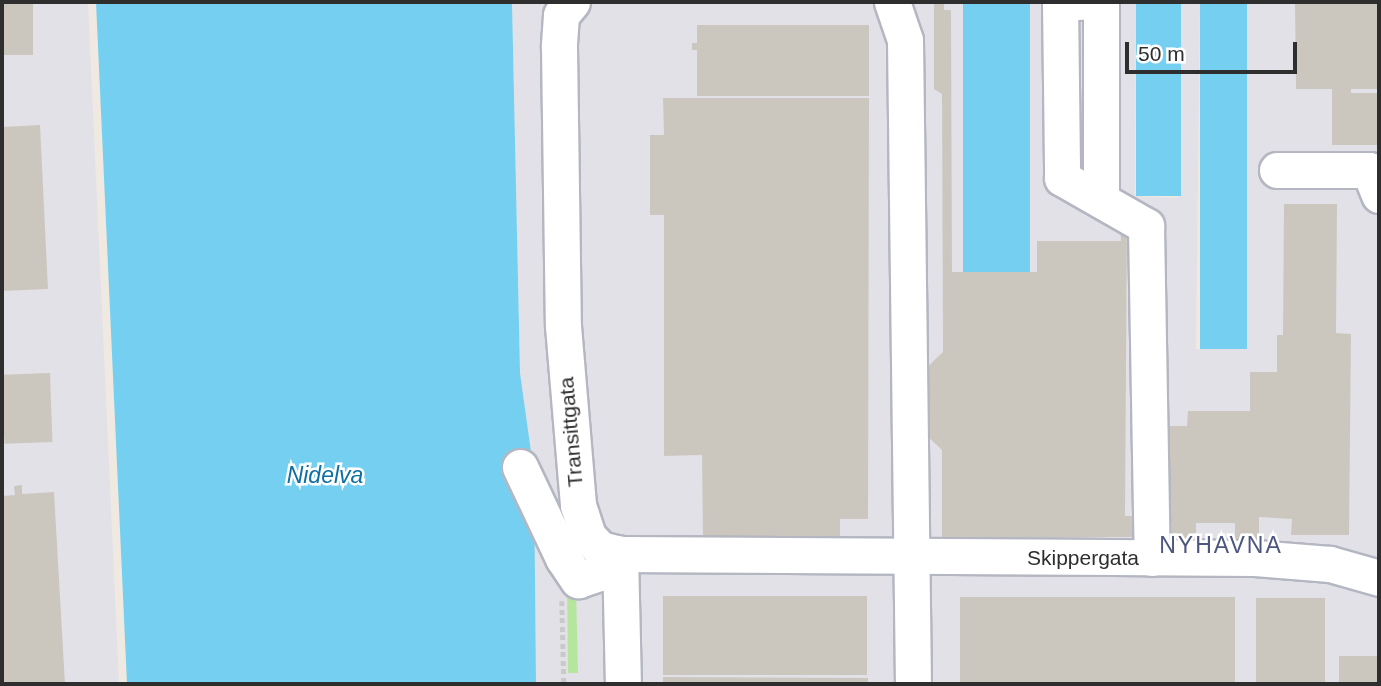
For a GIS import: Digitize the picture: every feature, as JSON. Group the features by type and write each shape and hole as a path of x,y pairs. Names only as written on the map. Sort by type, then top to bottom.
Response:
{"street":[{"name":"Transittgata","path":"572,2 561,15 560,194 563,327 578,505 588,536 600,549 620,554 910,558"},
{"path":"892,2 905,40 913,684"},
{"path":"1079,2 1060,2 1062,178 1146,226 1152,558"},
{"path":"1101,2 1101,200"},
{"path":"1277,170 1368,170 1379,195"},
{"path":"520,467 569,569 579,580 587,580 620,554"},
{"path":"620,554 623,684"},
{"name":"Skippergata","path":"910,558 1152,558 1377,567"}],"path":[{"path":"565,684 561,572 569,569"}],"shaded area":[{"path":"2,2 88,2 119,684 2,684"},
{"path":"512,2 1136,2 1135,196 1178,198 1181,2 1200,2 1196,349 1242,349 1247,2 1379,2 1379,684 536,684 534,473 520,373"}],"green space":[{"path":"567,579 576,589 578,673 568,673"}],"water":[{"name":"Nidelva","path":"96,2 512,2 520,373 534,473 536,684 127,684"},
{"path":"963,2 1030,2 1030,422 963,422"},
{"path":"1136,2 1181,2 1181,196 1136,196"},
{"path":"1200,2 1247,2 1247,349 1200,349"}],"building":[{"path":"2,2 33,2 33,55 2,55"},
{"path":"934,2 944,2 944,10 951,10 952,272 1037,272 1037,241 1121,241 1120,224 1127,224 1125,516 1167,516 1168,426 1187,426 1188,411 1250,411 1250,372 1277,372 1277,335 1283,335 1284,204 1337,204 1336,333 1351,334 1349,535 1291,535 1292,519 1259,517 1259,539 1235,539 1235,523 1196,523 1196,538 1172,538 1172,523 1132,522 1132,537 942,538 942,450 926,435 925,369 943,352 942,94 934,89"},
{"path":"1295,2 1379,2 1379,89 1351,89 1351,93 1379,93 1379,145 1332,145 1332,89 1296,89"},
{"path":"697,25 869,25 869,96 697,96 697,50 692,50 692,43 697,43"},
{"path":"663,98 869,98 868,519 840,519 840,538 703,539 702,455 664,456 664,215 650,215 650,135 664,135"},
{"path":"40,125 48,289 2,291 2,127"},
{"path":"50,373 52,442 4,444 2,375"},
{"path":"22,485 22,494 54,492 65,684 2,684 2,496 15,495 14,486"},
{"path":"663,596 867,596 867,675 663,675"},
{"path":"960,597 1235,597 1235,684 960,684"},
{"path":"1256,598 1325,598 1325,684 1256,684"},
{"path":"1339,656 1379,656 1379,684 1339,684"},
{"path":"663,677 868,678 868,684 663,684"}],"district":[{"name":"NYHAVNA","path":"1221,545"}]}
